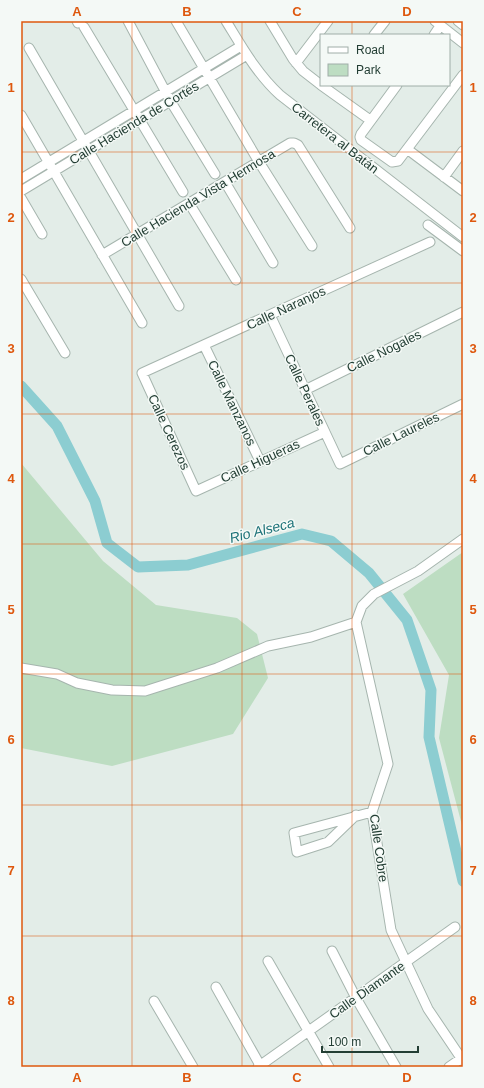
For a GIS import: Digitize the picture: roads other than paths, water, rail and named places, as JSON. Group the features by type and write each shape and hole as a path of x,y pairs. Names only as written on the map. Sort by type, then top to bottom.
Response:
{"street":[{"path":"128,21 171,102 215,174"},
{"path":"176,21 259,162 312,246"},
{"name":"Carretera al Batán","path":"226,21 255,68 269,85 463,237"},
{"path":"270,21 296,63 303,71 320,84"},
{"path":"296,63 328,21"},
{"path":"375,34 385,21"},
{"path":"458,21 463,25"},
{"path":"80,23 183,192"},
{"path":"434,34 438,24 463,43"},
{"name":"Calle Hacienda de Cortés","path":"21,179 241,46"},
{"path":"29,48 179,306"},
{"name":"Calle Hacienda de Cortés","path":"21,191 247,55"},
{"path":"395,86 370,120 360,137 361,140 392,162 398,161 463,75"},
{"path":"324,86 334,89 370,120"},
{"path":"21,115 142,323"},
{"name":"Calle Hacienda Vista Hermosa","path":"102,255 259,162 294,143 298,145 350,228"},
{"path":"407,149 463,191"},
{"path":"444,177 463,152"},
{"path":"225,182 273,263"},
{"path":"21,198 42,234"},
{"path":"189,203 236,280"},
{"path":"428,224 463,251"},
{"name":"Calle Naranjos","path":"142,373 430,242"},
{"path":"21,279 65,353"},
{"name":"Calle Nogales","path":"305,390 463,312"},
{"name":"Calle Perales","path":"270,315 340,464"},
{"name":"Calle Manzanos","path":"204,345 260,461"},
{"name":"Calle Cerezos","path":"142,373 196,491"},
{"name":"Calle Laureles","path":"340,464 462,406"},
{"name":"Calle Higueras","path":"196,491 324,432"},
{"path":"21,668 57,674 77,683 112,690 145,691 216,668 268,646 311,637 356,622 362,606 374,594 418,571 463,539"},
{"name":"Calle Cobre","path":"356,622 388,764 372,812 391,930 428,1009 462,1060"},
{"path":"356,815 328,842 297,852 294,833 356,815 372,812"},
{"name":"Calle Diamante","path":"260,1067 308,1031 455,927"},
{"path":"332,951 356,998 396,1067"},
{"path":"268,961 329,1067"},
{"path":"216,987 260,1067"},
{"path":"154,1000 193,1067"},
{"path":"449,1067 462,1060"}],"waterway":[{"name":"Rio Alseca","path":"21,386 57,426 95,501 107,543 138,567 188,565 302,534 331,541 369,573 407,620 431,690 429,737 463,881"}]}
